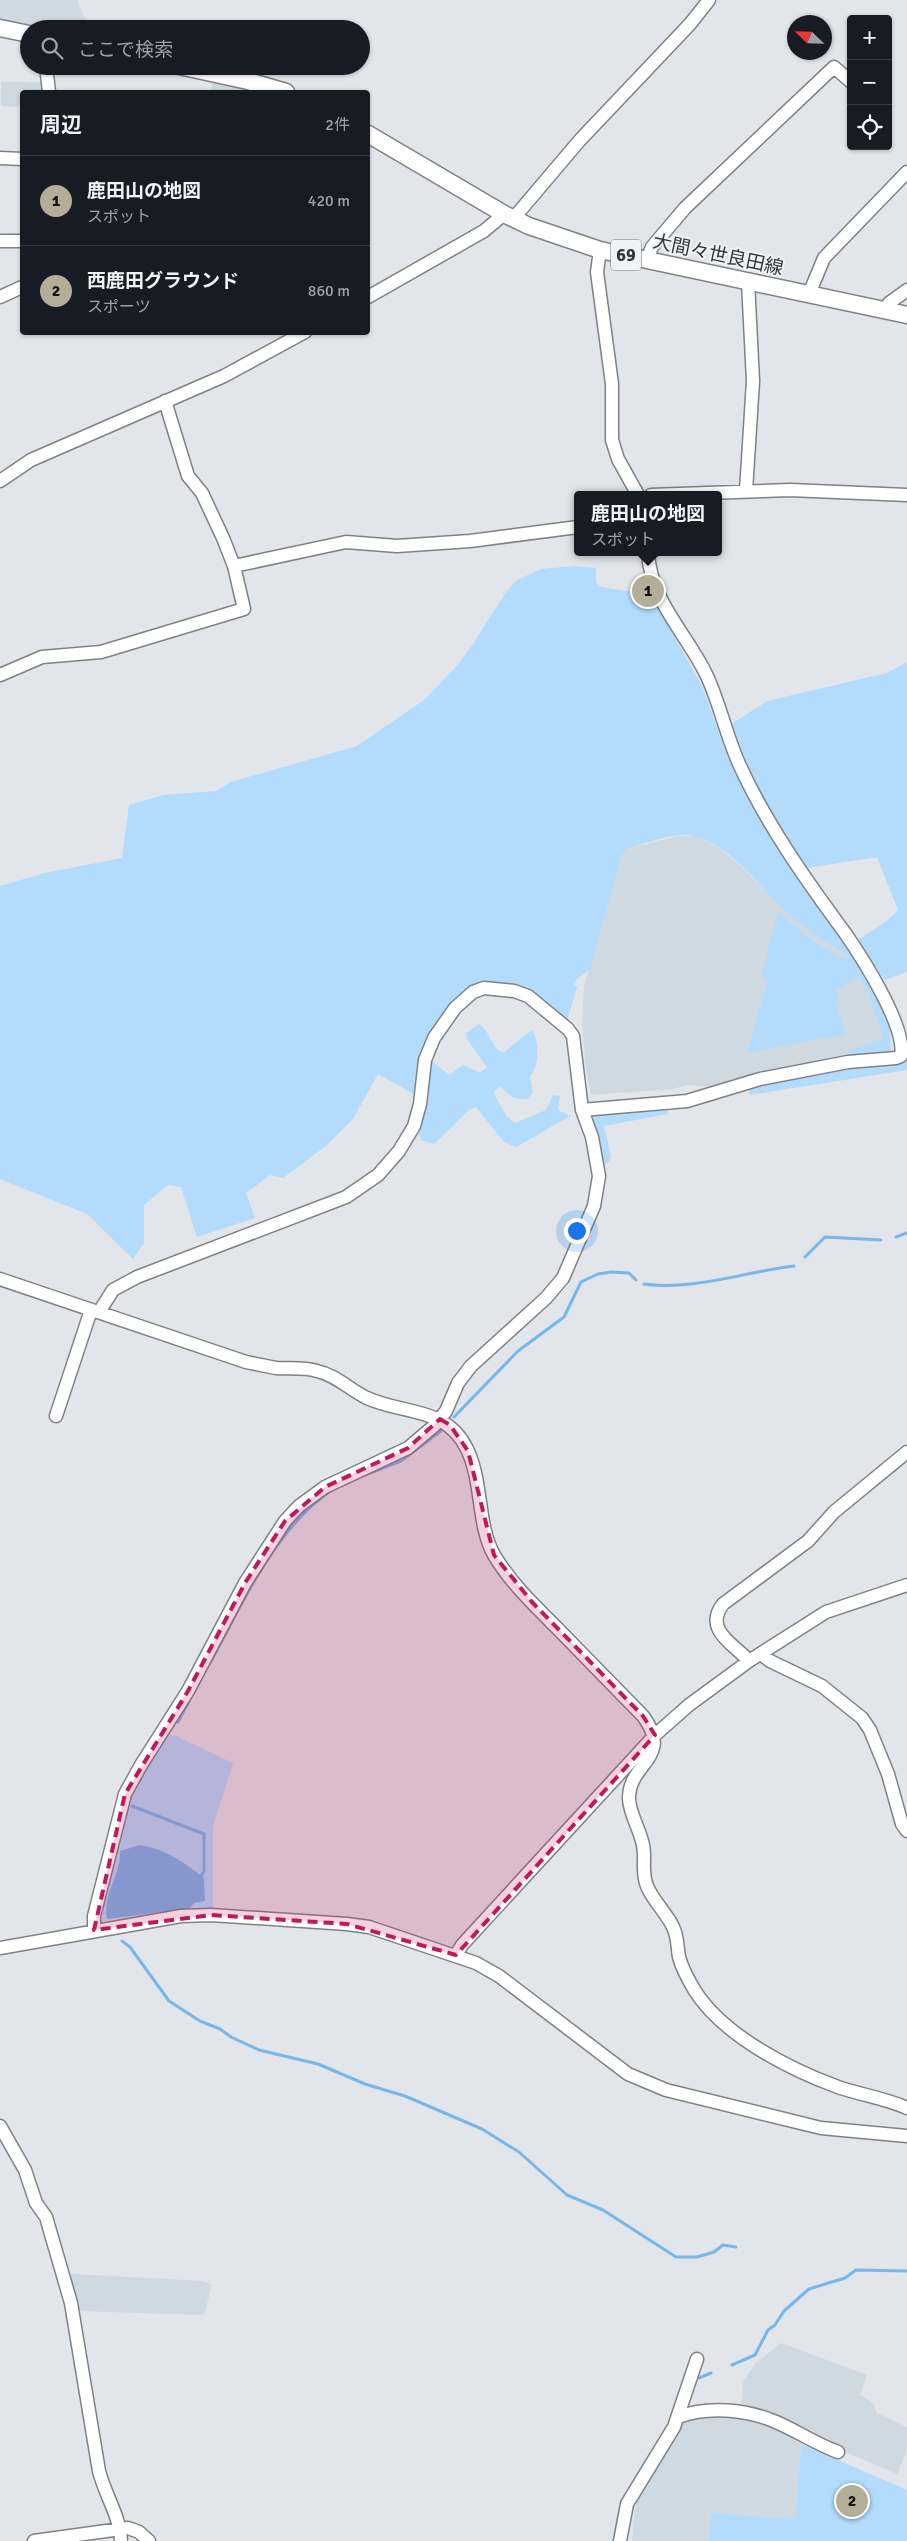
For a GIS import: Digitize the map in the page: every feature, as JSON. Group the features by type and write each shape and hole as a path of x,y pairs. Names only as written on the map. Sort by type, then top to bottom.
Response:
{"main road":[{"path":"0,28 20,32"},
{"path":"220,75 279,90"},
{"name":"大間々世良田線","path":"370,135 508,217 600,250 907,315"}],"street":[{"path":"370,296 508,217 690,24 709,0"},
{"path":"647,260 652,247 685,208 834,67 847,78"},
{"path":"47,75 49,90"},
{"path":"0,158 20,159"},
{"path":"810,294 824,258 907,172"},
{"path":"0,241 20,241"},
{"path":"600,250 598,272 612,384 612,440 618,459 636,491"},
{"path":"746,491 753,381 748,282"},
{"path":"0,297 20,288"},
{"path":"886,311 889,303 907,290"},
{"path":"0,481 31,460 224,376 299,335"},
{"path":"0,675 42,657 101,652 244,610 234,566 202,493 188,476 165,401"},
{"path":"722,492 790,490 907,495"},
{"path":"234,566 346,542 396,546 470,541 574,528"},
{"path":"582,1110 687,1101 760,1079 848,1062 896,1058 905,1054 902,1030 889,998 778,836 741,769 705,673 654,586 649,556"},
{"path":"56,1416 95,1311 109,1293 137,1277 346,1198 378,1175 399,1151 414,1126 420,1104 425,1060 434,1038 455,1008 473,992 484,988 521,993 533,998 568,1029 572,1036 582,1110 597,1158 599,1184 590,1218 568,1268 546,1298 467,1371 458,1383 446,1411 440,1419 408,1448 325,1487 299,1506 285,1521 245,1583 188,1690 141,1765 126,1794 94,1916 94,1930"},
{"path":"0,1279 246,1362 276,1368 317,1370 336,1379 353,1392 370,1399 440,1419 456,1431 468,1451 478,1480 486,1533 494,1555 532,1602 643,1716 655,1735 650,1754 632,1782 630,1803 644,1847 643,1869 646,1886 672,1925 678,1941 680,1957 695,1992 730,2028 768,2055 838,2087 892,2101 907,2108"},
{"path":"749,1661 721,1636 716,1618 723,1604 808,1542 834,1512 907,1452"},
{"path":"456,1955 462,1945 655,1735 689,1705 749,1661 826,1612 907,1585"},
{"path":"761,1654 770,1661 822,1686 862,1718 873,1738 902,1824 907,1832"},
{"path":"0,1948 181,1916 347,1924 369,1927 456,1955 499,1976 628,2074 666,2090 821,2128 907,2136"},
{"path":"0,2126 25,2170 36,2203 46,2217 73,2312 104,2488 121,2535"},
{"path":"620,2541 623,2513 668,2439 678,2417 697,2359"},
{"path":"678,2417 696,2410 733,2411 758,2416 777,2422 813,2442 838,2452"},
{"path":"34,2541 121,2535 132,2529 149,2541"}],"highlighted area":[{"path":"440,1419 450,1425 468,1451 494,1555 532,1602 643,1716 655,1735 456,1955 347,1924 211,1915 94,1930 125,1794 188,1691 245,1583 285,1521 325,1487 408,1448"}],"shaded area":[{"path":"0,0 77,0 85,20 20,20 20,23 0,19"},
{"path":"1,82 44,82 45,90 20,90 19,107 1,106"},
{"path":"217,82 260,90 211,90 213,83"},
{"path":"575,566 596,568 596,582 601,587 651,595 702,686 727,756 761,821 810,896 857,960 889,1019 891,1052 851,1055 847,1052 884,1038 866,987 859,977 836,990 839,1001 835,1003 847,1036 827,1037 747,1053 767,983 762,975 778,912 806,936 838,957 855,959 801,925 726,852 698,837 690,835 672,836 627,849 622,855 590,969 577,979 574,985 577,987 568,1018 561,1020 506,986 454,1003 431,1060 449,1075 463,1065 480,1073 487,1067 467,1039 466,1033 479,1024 496,1047 503,1053 532,1030 537,1048 537,1060 530,1077 533,1092 527,1099 519,1099 512,1097 501,1086 493,1092 507,1117 515,1123 546,1110 553,1095 560,1096 558,1110 570,1116 516,1147 504,1142 476,1107 469,1110 434,1144 421,1140 418,1129 426,1095 412,1093 378,1074 353,1119 327,1145 283,1178 270,1175 246,1193 255,1218 197,1237 181,1187 168,1185 144,1205 144,1243 133,1259 87,1214 0,1179 0,886 45,873 122,858 129,805 163,795 216,791 231,782 357,746 424,700 455,668 471,647 506,592 517,580 541,569"},
{"path":"907,662 907,972 885,980 857,941 889,919 898,910 877,857 807,868 763,799 745,763 730,725 767,701 887,673"},
{"path":"678,836 697,836 719,848 741,866 793,918 812,933 857,960 891,1035 851,1055 763,1071 711,1087 687,1085 673,1089 591,1095 586,1069 582,1024 584,987 622,855 627,849"},
{"path":"907,1062 907,1070 750,1095 747,1087 848,1066"},
{"path":"668,1107 668,1114 604,1126 611,1156 609,1162 603,1165 593,1127 593,1115"},
{"path":"165,1734 176,1736 233,1763 213,1827 213,1911 195,1909 103,1921 102,1904 114,1869 131,1795"},
{"path":"140,1845 174,1857 204,1878 205,1901 194,1903 190,1908 107,1919 107,1900 118,1869 120,1851"},
{"path":"74,2274 203,2281 212,2285 204,2315 78,2311 67,2276"},
{"path":"781,2343 867,2375 860,2395 873,2403 877,2413 907,2427 907,2450 897,2474 841,2450 774,2414 750,2406 745,2417 780,2431 801,2444 795,2519 711,2513 709,2541 632,2541 638,2498 670,2447 686,2415 734,2416 741,2404 743,2382 755,2364"},
{"path":"801,2444 907,2490 907,2541 709,2541 711,2513 795,2519"}],"waterway":[{"path":"896,1237 907,1233"},
{"path":"805,1257 825,1237 881,1240"},
{"path":"644,1284 681,1285 699,1283 794,1266"},
{"path":"454,1417 518,1351 564,1317 581,1282 598,1274 611,1272 629,1273 636,1280"},
{"path":"362,1476 401,1461 441,1431"},
{"path":"211,1661 248,1591 277,1546 312,1506 332,1490"},
{"path":"178,1722 189,1701"},
{"path":"132,1806 204,1834 204,1871 200,1878"},
{"path":"122,1941 130,1947 169,2001 200,2021 220,2029 231,2037 259,2050 318,2064 365,2084 405,2096 482,2129 519,2152 567,2195 603,2210 676,2257 697,2257 714,2252 723,2245 736,2247"},
{"path":"732,2365 755,2355 768,2330 775,2325 784,2311 809,2289 845,2278 856,2270 907,2271"},
{"path":"699,2378 711,2373"}],"place":[{"name":"鹿田山の地図","path":"648,591"},
{"name":"西鹿田グラウンド","path":"852,2501"}]}
